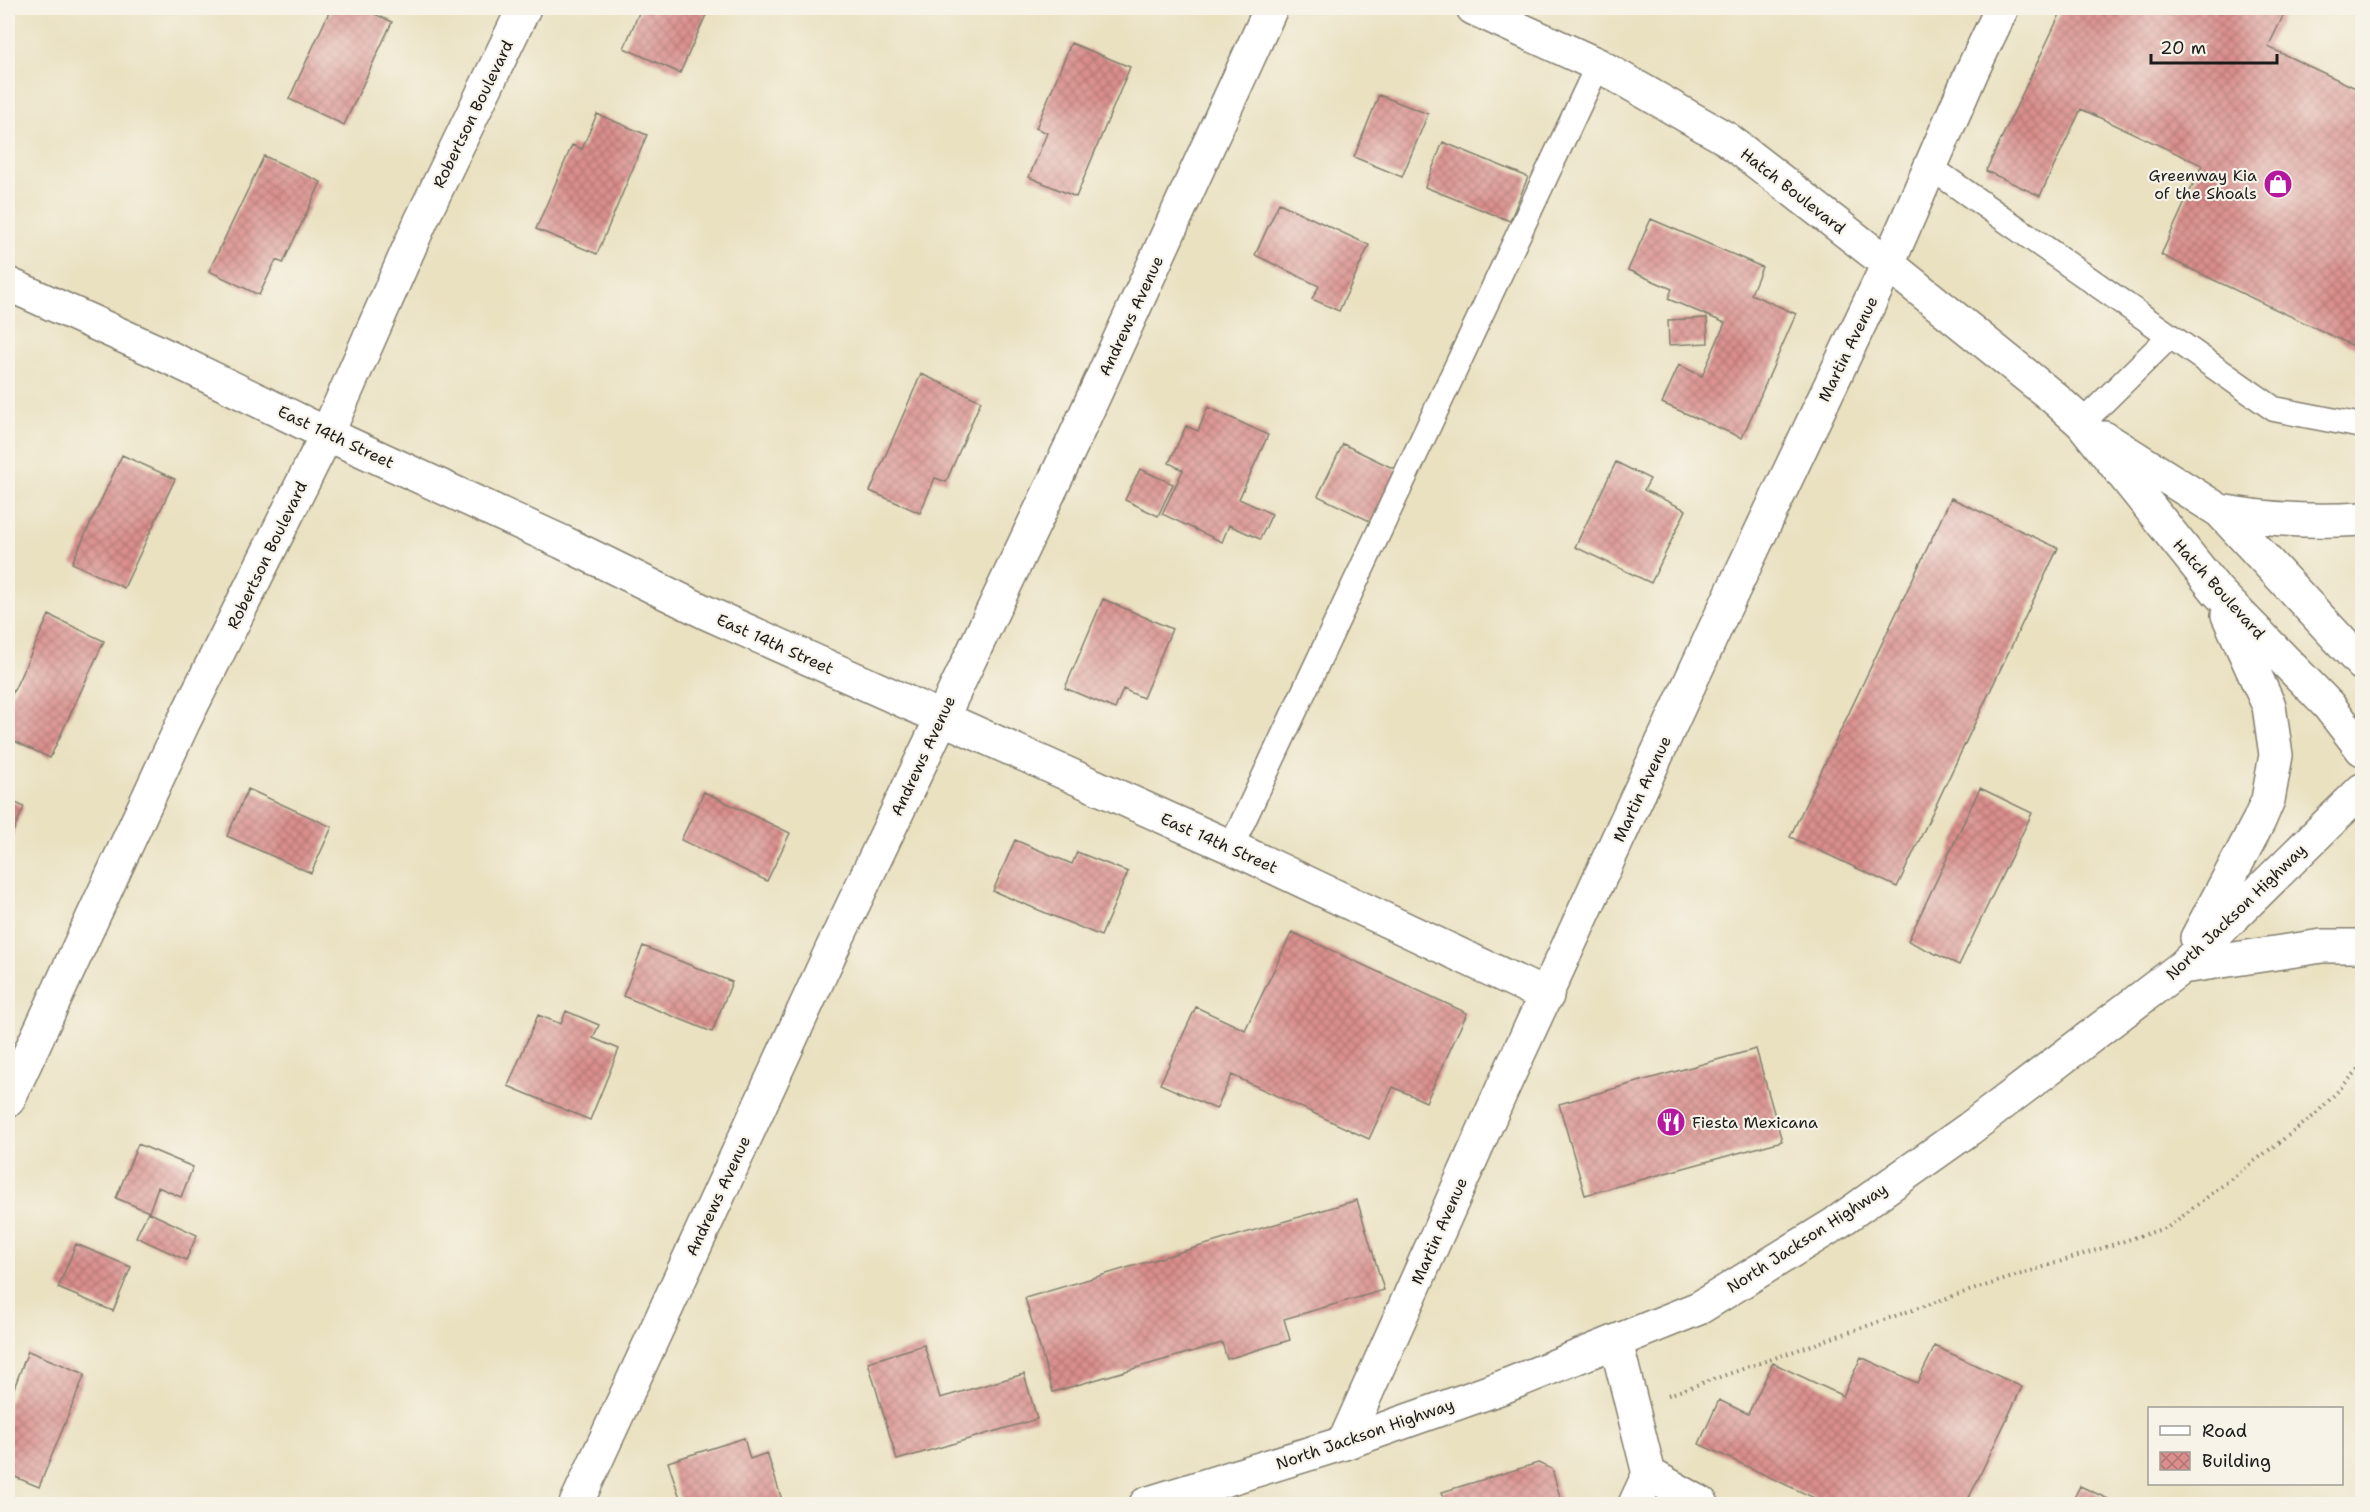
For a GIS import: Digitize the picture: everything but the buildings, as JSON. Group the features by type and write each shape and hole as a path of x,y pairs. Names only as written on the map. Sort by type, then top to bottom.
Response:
{"street":[{"name":"Robertson Boulevard","path":"8,1100 183,723 327,434 421,221 524,8"},
{"name":"Andrews Avenue","path":"576,1504 833,946 1072,444 1271,8"},
{"name":"Hatch Boulevard","path":"1473,8 1598,65 1726,139 1888,264 2082,423 2220,511 2362,664"},
{"name":"Martin Avenue","path":"1344,1443 1719,620 1888,264 1943,136 2002,8"},
{"name":"East 14th Street","path":"8,284 562,542 707,613 1231,847 1547,996"},
{"name":"Hatch Boulevard","path":"2082,423 2217,591 2329,706 2362,749"},
{"path":"2220,511 2281,520 2362,519"},
{"path":"2182,967 2259,821 2268,800 2276,755 2269,706 2217,591"},
{"name":"North Jackson Highway","path":"1146,1504 1344,1443 1500,1388 1699,1308 1835,1224 1969,1129 2182,967 2362,790"},
{"path":"2182,967 2322,946 2362,946"},
{"path":"1616,1342 1649,1474 1635,1504"},
{"path":"1649,1474 1702,1504"}],"lane":[{"path":"1231,847 1598,65"},
{"path":"1930,167 2274,409 2362,426"},
{"path":"2082,423 2170,336"}],"path":[{"path":"1634,1407 1947,1298 2168,1227 2315,1115 2359,1069"}],"place":[{"name":"Greenway Kia of the Shoals","path":"2278,184"},
{"name":"Fiesta Mexicana","path":"1671,1122"}]}
